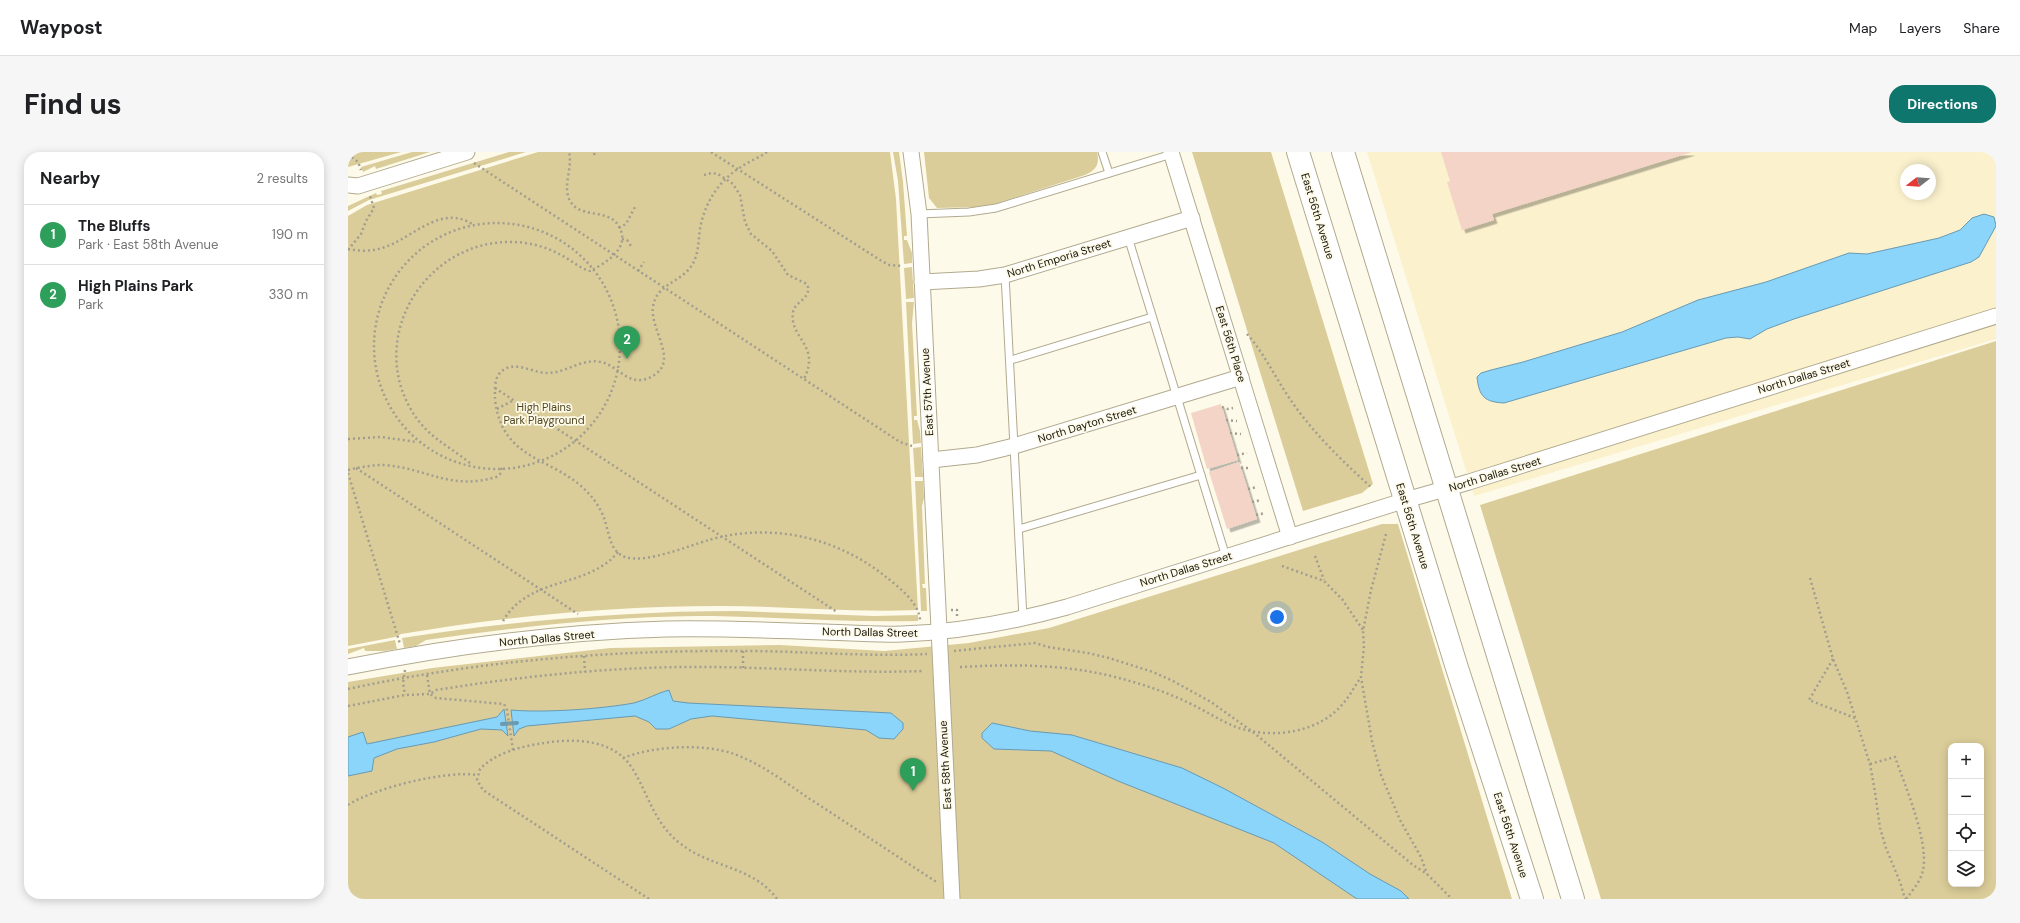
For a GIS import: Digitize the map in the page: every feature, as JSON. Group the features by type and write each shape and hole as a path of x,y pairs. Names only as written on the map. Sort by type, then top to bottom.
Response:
{"main road":[{"name":"East 56th Avenue","path":"1298,152 1457,668 1532,898"},
{"path":"1343,152 1570,892"}],"street":[{"name":"East 57th Avenue","path":"911,152 919,214 939,632"},
{"name":"East 56th Place","path":"1172,153 1290,537"},
{"path":"357,187 471,158"},
{"name":"North Emporia Street","path":"922,282 979,279 1005,275 1192,218"},
{"name":"North Dallas Street","path":"348,667 489,643 632,631 735,629 882,634 939,632 1023,618 1226,557 1406,500 1447,489 1996,316"},
{"name":"North Dayton Street","path":"931,460 977,455 1014,446 1241,377"},
{"name":"East 58th Avenue","path":"939,632 952,899"}],"lane":[{"path":"1102,152 1109,173"},
{"path":"919,214 990,209 1172,153"},
{"path":"1128,238 1226,557"},
{"path":"1005,275 1020,529 1023,618"},
{"path":"1010,360 1152,317"},
{"path":"1020,529 1201,475"}],"path":[{"path":"470,463 429,434 413,412 404,393 398,369 397,342 404,314 416,290 434,270 454,256 476,247 500,242 513,242 538,246 562,255 582,269 590,271 604,264 614,255 621,245 622,239 620,228 611,219 584,211 572,204 570,200 567,188 570,162 569,152"},
{"path":"711,152 880,260 893,266 902,266"},
{"path":"768,152 737,169 726,178 715,191 706,208 700,229 697,253 694,261 685,273 663,287 655,299 652,314 655,329 663,348 664,363 656,374 642,380 630,378 610,365 593,361 576,364 550,373 514,366 502,371 498,376 495,387 497,409 502,423 513,441 522,451 539,462 572,479 592,497 603,516 611,541 618,552 627,558 643,558 668,553 722,536 752,533 780,533 812,539 835,547 867,563 891,581 911,601 920,613 920,619"},
{"path":"348,154 358,162 357,187 374,208 366,221 361,234 348,250"},
{"path":"471,158 480,168 900,442 912,446"},
{"path":"704,175 712,173 726,178 740,195 745,222 751,234 772,251 788,275 803,281 809,288 804,298 794,308 792,314 794,325 806,345 810,358 808,371 804,379"},
{"path":"620,228 626,224 635,207"},
{"path":"348,250 369,250 389,246 435,220 457,218 473,224"},
{"path":"506,222 531,226 556,237 576,251 587,262 590,271 606,299 619,330 621,351 620,371 612,399 604,413 590,431 564,452 539,462 519,466 502,467 470,463 455,463 418,442 394,413 382,390 374,351 376,323 386,291 405,263 435,240 454,230 473,224 506,222"},
{"path":"622,239 627,240 631,246"},
{"path":"638,271 644,262"},
{"path":"1247,334 1260,351 1286,394 1314,430 1344,462 1372,488"},
{"path":"495,387 837,612"},
{"path":"497,409 514,400"},
{"path":"1222,407 1228,409 1233,408"},
{"path":"1226,420 1237,421"},
{"path":"1230,433 1241,434"},
{"path":"348,439 381,437 418,442"},
{"path":"1237,455 1247,453"},
{"path":"400,648 348,472 356,468 388,466 403,468 442,479 459,482 496,477 500,474 502,467"},
{"path":"356,468 578,614"},
{"path":"1241,468 1251,468"},
{"path":"1248,489 1257,488"},
{"path":"1252,502 1261,500"},
{"path":"1256,515 1265,513"},
{"path":"1386,534 1371,590 1363,631 1361,676 1372,742 1381,775 1393,805 1421,857 1427,874"},
{"path":"503,621 513,608 541,589 597,569 613,558 618,552"},
{"path":"1315,556 1324,581 1342,599 1363,631"},
{"path":"1282,566 1324,581"},
{"path":"1810,578 1833,658 1870,764 1880,828 1905,899"},
{"path":"957,610 957,616"},
{"path":"959,643 959,651 1035,643 1048,647 1088,653 1130,664 1153,672 1193,691 1253,732 1413,865 1427,874 1452,899"},
{"path":"348,690 427,675 494,665 584,656 641,652 743,651 895,656 922,654 921,647"},
{"path":"743,651 743,668"},
{"path":"584,656 585,672"},
{"path":"1833,658 1809,700 1855,718"},
{"path":"960,667 1030,665 1064,668 1101,674 1172,695 1236,726 1253,732 1295,730 1305,728 1324,720 1341,706 1361,676"},
{"path":"348,706 405,695 430,694 436,690 475,684 585,672 682,667 870,672 922,671"},
{"path":"427,675 430,694 436,698 500,703 506,707 513,750"},
{"path":"404,679 403,683 405,695"},
{"path":"649,899 483,790 478,784 477,775 483,765 513,750 552,741 581,742 604,746 624,758 636,775 656,817 672,837 696,854 751,876 768,888 777,899"},
{"path":"624,758 633,754 683,747 708,748 734,754 748,760 780,779 933,880"},
{"path":"1870,764 1895,757 1917,824 1924,853 1923,871 1915,887 1905,899"},
{"path":"348,804 364,795 389,787 458,773 477,775"}],"shaded area":[{"path":"1367,152 1996,152 1996,339 1474,496"}],"green space":[{"path":"348,152 401,152 348,167"},
{"path":"412,152 430,152 376,169 375,166 363,172 361,167"},
{"path":"509,152 526,152 369,200 348,211 348,206 376,193 377,195 382,194 381,191"},
{"name":"High Plains Park Playground","path":"538,152 890,152 896,199 918,610 869,611 770,607 681,606 601,610 481,622 401,634 395,637 348,646 348,216 367,205"},
{"path":"893,152 899,152 907,236 904,236 904,240 907,240 912,253 912,263 904,264 898,181"},
{"path":"924,152 1097,152 1098,160 1094,169 1085,175 995,204 979,207 937,208 929,198"},
{"path":"1192,152 1271,152 1373,484 1362,493 1303,511"},
{"path":"912,267 914,298 906,299 904,268"},
{"path":"906,302 914,302 912,323 917,416 914,416 914,420 917,420 921,443 913,444"},
{"path":"1996,341 1996,899 1601,899 1480,505"},
{"path":"921,447 923,477 915,477 913,448"},
{"path":"915,481 923,481 924,498 922,506 925,584 922,584 923,588 926,588 927,611 921,611"},
{"path":"1382,524 1398,524 1512,899 348,899 348,682 432,668 610,648 780,645 884,651 969,643 1049,628"},
{"path":"696,611 874,616 918,615 918,621 863,621 725,616 629,618 494,631 426,640 416,646 404,648 402,638 570,618"},
{"path":"395,640 397,649 365,651 364,648 348,654 348,649"}],"water":[{"path":"1984,214 1994,217 1996,226 1979,257 1971,262 1794,319 1767,329 1750,339 1738,337 1726,338 1504,403 1488,400 1481,394 1479,389 1477,377 1481,373 1622,332 1698,300 1766,282 1849,253 1867,254 1939,238 1960,230 1972,218"},
{"path":"669,690 673,701 688,703 891,713 903,723 903,729 894,739 879,738 866,730 712,716 691,719 669,729 656,729 649,722 635,716 527,726 519,729 514,736 511,710 556,711 621,705 638,702"},
{"path":"504,709 508,736 502,730 481,729 434,742 397,749 374,758 372,771 348,776 348,737 363,732 367,744 497,717"},
{"path":"992,723 1030,731 1072,735 1182,768 1223,788 1322,842 1370,874 1401,891 1409,899 1357,899 1274,843 1118,781 1051,751 994,749 982,738 982,733"}],"building":[{"path":"1441,152 1692,152 1492,214 1494,220 1462,230 1447,182 1450,181"},
{"path":"1221,404 1238,460 1207,469 1191,413"},
{"path":"1239,462 1257,519 1227,529 1209,472"}],"waterway":[{"path":"502,724 517,723"}],"place":[{"name":"High Plains Park","path":"627,359"},
{"name":"The Bluffs","path":"913,791"}]}
